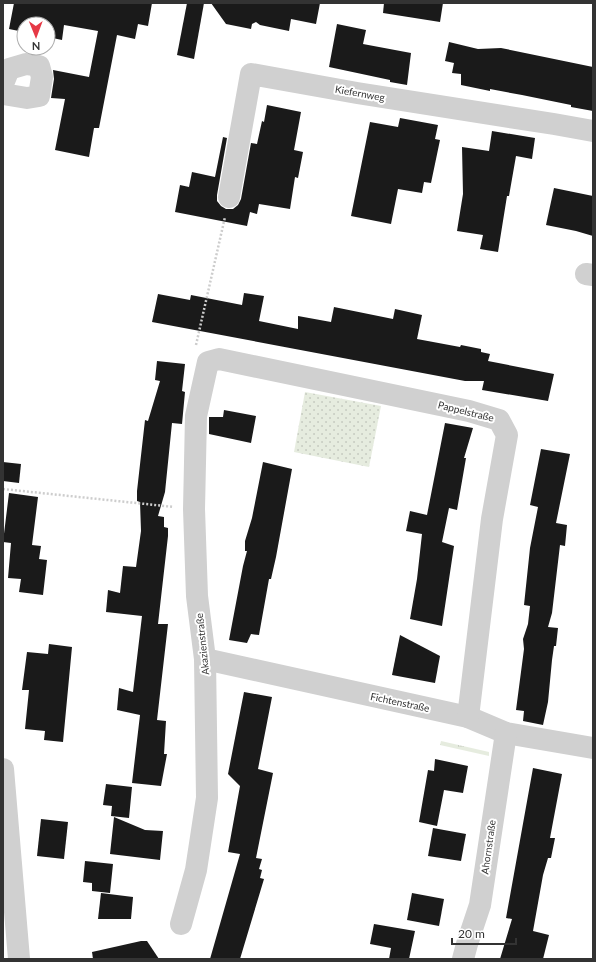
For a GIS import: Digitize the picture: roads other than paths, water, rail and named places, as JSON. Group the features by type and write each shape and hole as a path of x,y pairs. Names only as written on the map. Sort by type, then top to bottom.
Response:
{"street":[{"path":"3,84 9,69 26,64 39,66 42,77 39,96 27,98 3,94"},
{"name":"Kiefernweg","path":"229,197 251,74 356,93 593,131"},
{"name":"Pappelstraße","path":"208,362 219,359 469,411 499,420 507,435 492,519 468,717"},
{"name":"Akazienstraße","path":"182,924 196,870 207,798 206,659 197,596 194,509 196,416 208,362"},
{"name":"Fichtenstraße","path":"206,659 468,717 506,733 593,748"},
{"name":"Ahornstraße","path":"463,959 480,905 506,733"},
{"path":"3,769 19,959"}]}
